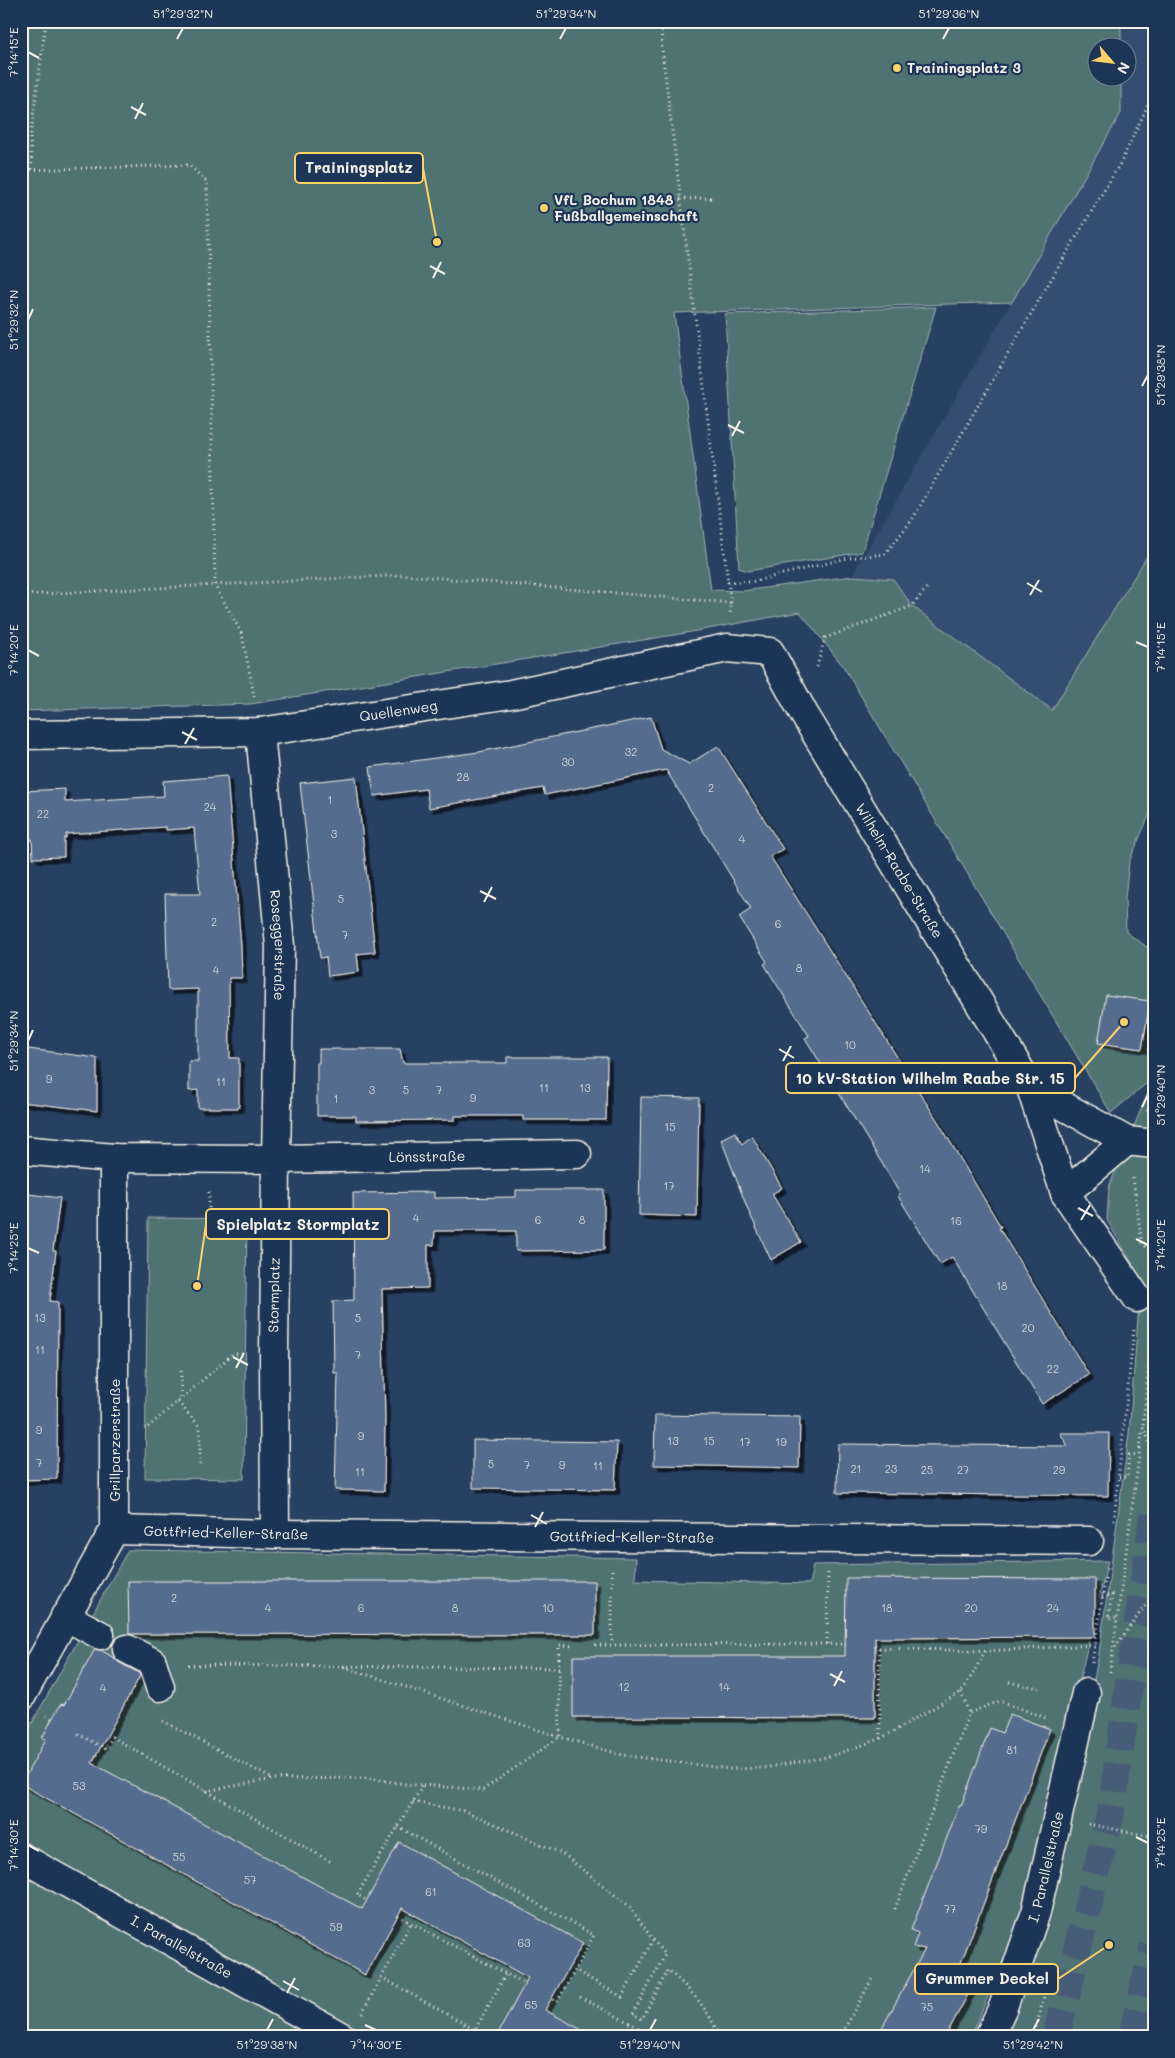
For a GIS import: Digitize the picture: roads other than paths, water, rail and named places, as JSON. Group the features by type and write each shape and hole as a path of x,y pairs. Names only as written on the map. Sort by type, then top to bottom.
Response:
{"street":[{"name":"Quellenweg","path":"21,735 260,732 511,694 727,648 770,652"},
{"name":"Wilhelm-Raabe-Straße","path":"770,652 804,714 1031,1088 1065,1193 1137,1298"},
{"name":"Roseggerstraße","path":"260,732 280,946 276,1159"},
{"name":"Wilhelm-Raabe-Straße","path":"1031,1088 1127,1141 1154,1144"},
{"path":"1065,1193 1127,1141"},
{"path":"21,1150 114,1158 276,1159"},
{"name":"Lönsstraße","path":"276,1159 577,1154"},
{"name":"Grillparzerstraße","path":"21,1697 114,1530 114,1158"},
{"name":"Stormplatz","path":"275,1534 276,1159"},
{"name":"Gottfried-Keller-Straße","path":"114,1530 275,1534 829,1539 1098,1550"},
{"path":"65,1616 100,1635"},
{"path":"127,1649 152,1662 160,1687"},
{"name":"I. Parallelstraße","path":"990,2037 1003,2007 1036,1912 1086,1693"},
{"name":"I. Parallelstraße","path":"21,1857 351,2028"}],"tunnel":[{"path":"1056,2037 1111,1811 1154,1512"},
{"path":"1132,2037 1154,1946"}],"place":[{"name":"Trainingsplatz 3","path":"897,68"},
{"name":"VfL Bochum 1848 Fußballgemeinschaft","path":"544,208"},
{"name":"Trainingsplatz","path":"437,242"},
{"name":"10 kV-Station Wilhelm Raabe Str. 15","path":"1124,1022"},
{"name":"Spielplatz Stormplatz","path":"197,1286"},
{"name":"Grummer Deckel","path":"1109,1945"}]}
